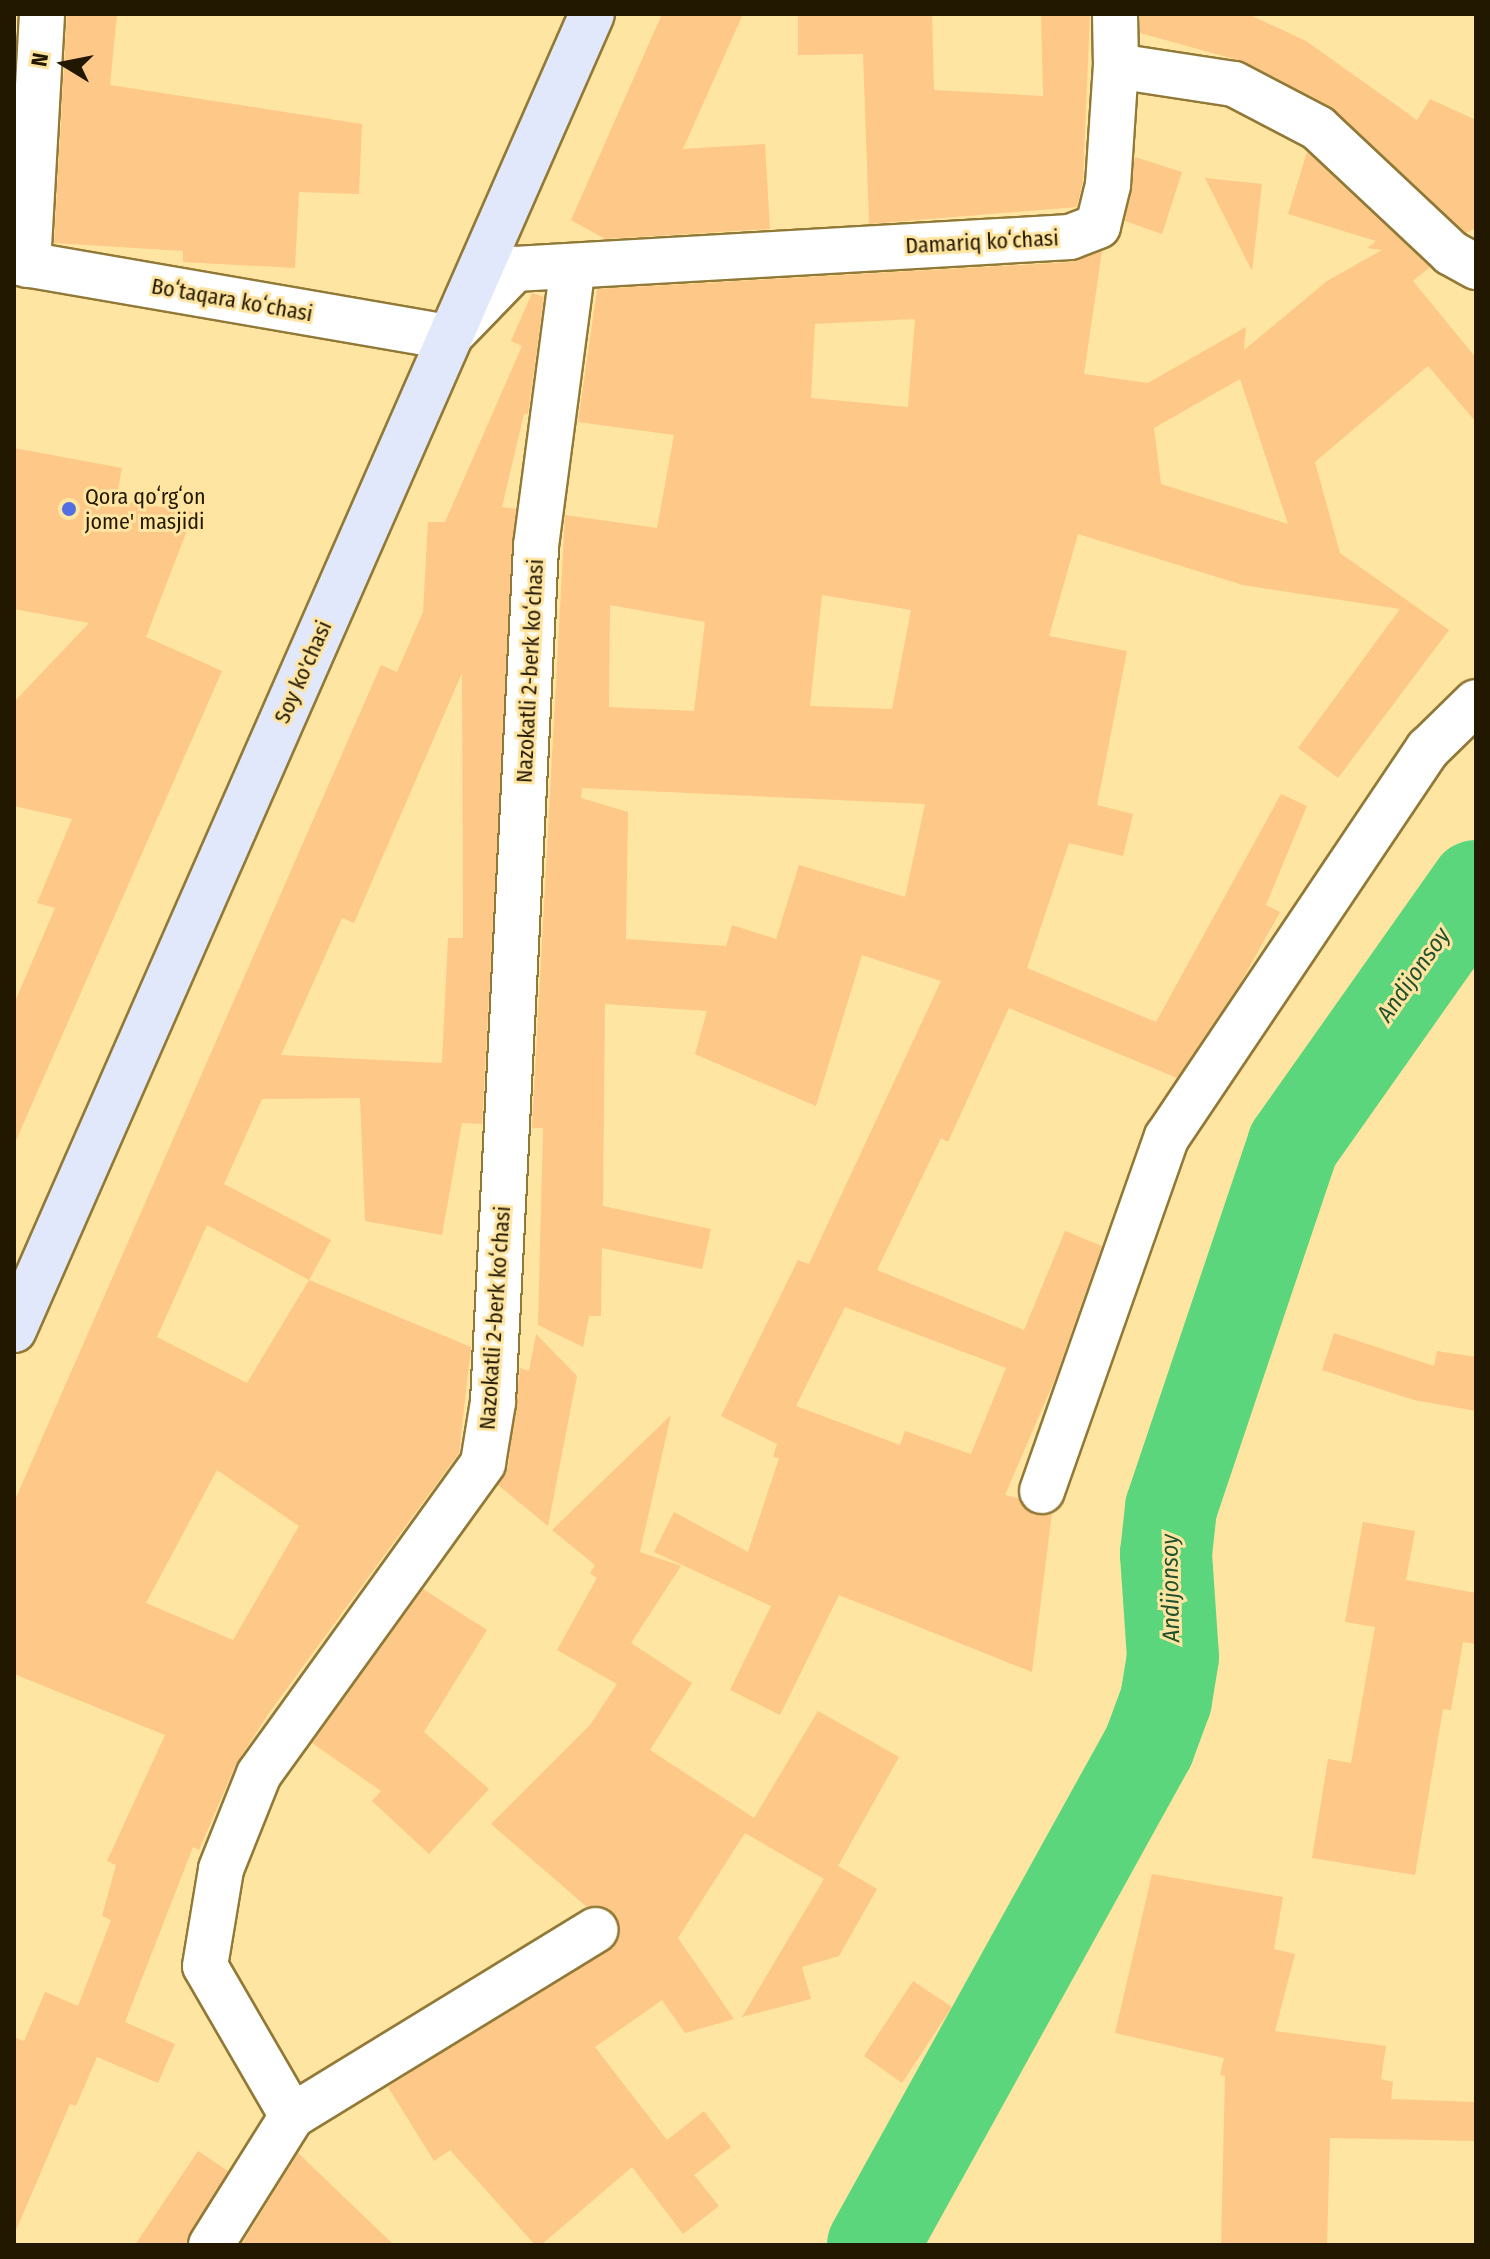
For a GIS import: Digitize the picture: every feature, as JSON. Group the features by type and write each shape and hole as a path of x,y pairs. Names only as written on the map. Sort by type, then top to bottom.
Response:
{"main road":[{"name":"Soy ko'chasi","path":"14,1330 592,14"}],"street":[{"path":"21,264 42,14"},
{"path":"1115,14 1116,66 1234,84 1318,128 1451,253 1476,267"},
{"name":"Damariq koʻchasi","path":"449,337 515,269 1070,237 1098,226 1108,185 1116,66"},
{"name":"Boʻtaqara koʻchasi","path":"21,264 449,337"},
{"name":"Nazokatli 2-berk koʻchasi","path":"292,2116 205,1966 221,1869 259,1774 483,1463 493,1402 536,546 573,266"},
{"path":"1042,1491 1167,1137 1428,749 1476,702"},
{"path":"211,2245 292,2116 595,1930"}],"building":[{"path":"67,14 117,14 110,85 362,124 359,194 299,192 295,268 183,262 183,251 54,243"},
{"path":"662,14 743,14 683,149 765,144 770,229 605,239 571,220"},
{"path":"798,14 932,14 934,90 1043,96 1041,14 1090,14 1083,181 1077,207 869,224 863,54 798,55"},
{"path":"1140,14 1248,14 1306,41 1417,120 1430,99 1476,120 1476,228 1466,233 1330,106 1245,62 1140,33"},
{"path":"1307,152 1430,267 1413,281 1476,358 1476,422 1428,366 1315,462 1340,553 1449,630 1338,778 1298,748 1400,609 1243,585 1078,534 1049,636 1127,651 1097,805 1133,814 1123,856 1069,843 1027,968 1156,1022 1281,794 1307,806 1266,905 1280,912 1241,982 1177,1078 1009,1008 948,1142 941,1138 877,1270 1024,1330 1065,1231 1102,1246 1055,1379 1005,1495 1018,1498 1033,1514 1052,1513 1032,1672 839,1595 780,1715 730,1690 771,1606 654,1552 674,1512 748,1552 779,1458 773,1457 777,1444 721,1416 798,1260 809,1264 941,981 862,955 816,1106 695,1054 707,1011 605,1004 603,1206 711,1229 702,1269 602,1248 601,1316 589,1316 583,1347 538,1325 543,1128 532,1128 565,515 657,528 674,435 578,422 597,289 1071,262 1102,251 1084,374 1148,383 1246,327 1244,350 1327,281 1382,250 1367,248 1376,241 1288,214","holes":["915,319 908,407 811,398 815,324","1240,379 1288,524 1161,484 1154,428","822,595 911,610 892,709 810,706","610,605 705,622 694,711 609,707","582,788 925,804 905,897 799,865 776,939 732,925 726,946 626,939 628,812 581,798","845,1307 1006,1368 971,1454 905,1431 900,1445 796,1406"]},
{"path":"1135,157 1182,172 1162,234 1125,221"},
{"path":"1205,178 1262,184 1252,271"},
{"path":"532,293 544,297 528,414 524,414 502,507 516,509 482,1124 462,1123 442,1235 365,1221 360,1098 262,1099 224,1184 331,1240 309,1280 471,1347 459,1453 269,1713 236,1764 199,1850 193,1847 125,2022 175,2044 158,2083 97,2057 76,2106 70,2104 14,2235 14,2037 24,2041 45,1992 78,2006 111,1920 102,1916 116,1865 107,1861 165,1735 14,1674 14,1502 381,665 397,672 423,612 428,522 445,522 522,346 511,341","holes":["462,673 463,938 448,938 442,1063 281,1055 342,918 354,923","207,1225 309,1280 247,1383 157,1337","217,1470 299,1526 233,1640 146,1603"]},
{"path":"14,448 122,468 116,500 194,512 146,637 222,671 14,1145 14,1004 55,908 37,903 72,819 14,806 14,702 89,623 14,609"},
{"path":"1334,1333 1434,1366 1437,1351 1476,1357 1476,1411 1414,1400 1322,1370"},
{"path":"536,1334 577,1376 548,1526 498,1485 508,1467 520,1368 529,1371"},
{"path":"671,1415 640,1552 681,1566 631,1643 692,1683 650,1750 754,1818 818,1711 899,1757 838,1866 877,1889 839,1956 802,1967 811,1999 742,2017 824,1879 745,1833 678,1938 734,2019 685,2033 662,2000 595,2047 667,2140 704,2111 731,2147 694,2175 719,2206 683,2234 632,2167 541,2245 535,2245 450,2150 434,2161 388,2087 617,1941 617,1918 608,1908 587,1907 491,1824 590,1725 617,1684 557,1650 597,1578 590,1573 595,1565 552,1530"},
{"path":"1363,1522 1415,1531 1406,1580 1476,1593 1476,1644 1463,1642 1451,1710 1443,1709 1415,1875 1312,1858 1328,1759 1351,1763 1375,1627 1345,1622"},
{"path":"423,1589 487,1630 424,1732 489,1789 429,1854 372,1801 381,1791 312,1743"},
{"path":"1152,1874 1283,1897 1274,1949 1295,1954 1275,2031 1386,2046 1381,2079 1393,2082 1391,2099 1476,2102 1476,2141 1330,2138 1327,2245 1221,2245 1225,2076 1220,2075 1224,2058 1115,2033"},
{"path":"913,1981 952,2007 902,2083 864,2056"},
{"path":"198,2151 228,2171 186,2245 135,2245"},
{"path":"298,2153 394,2245 241,2245"}],"waterway":[{"name":"Andijonsoy","path":"873,2245 1149,1746 1166,1700 1173,1657 1166,1554 1171,1508 1293,1145 1476,886"}],"place":[{"name":"Qora qoʻrgʻon jome' masjidi","path":"69,509"}]}
